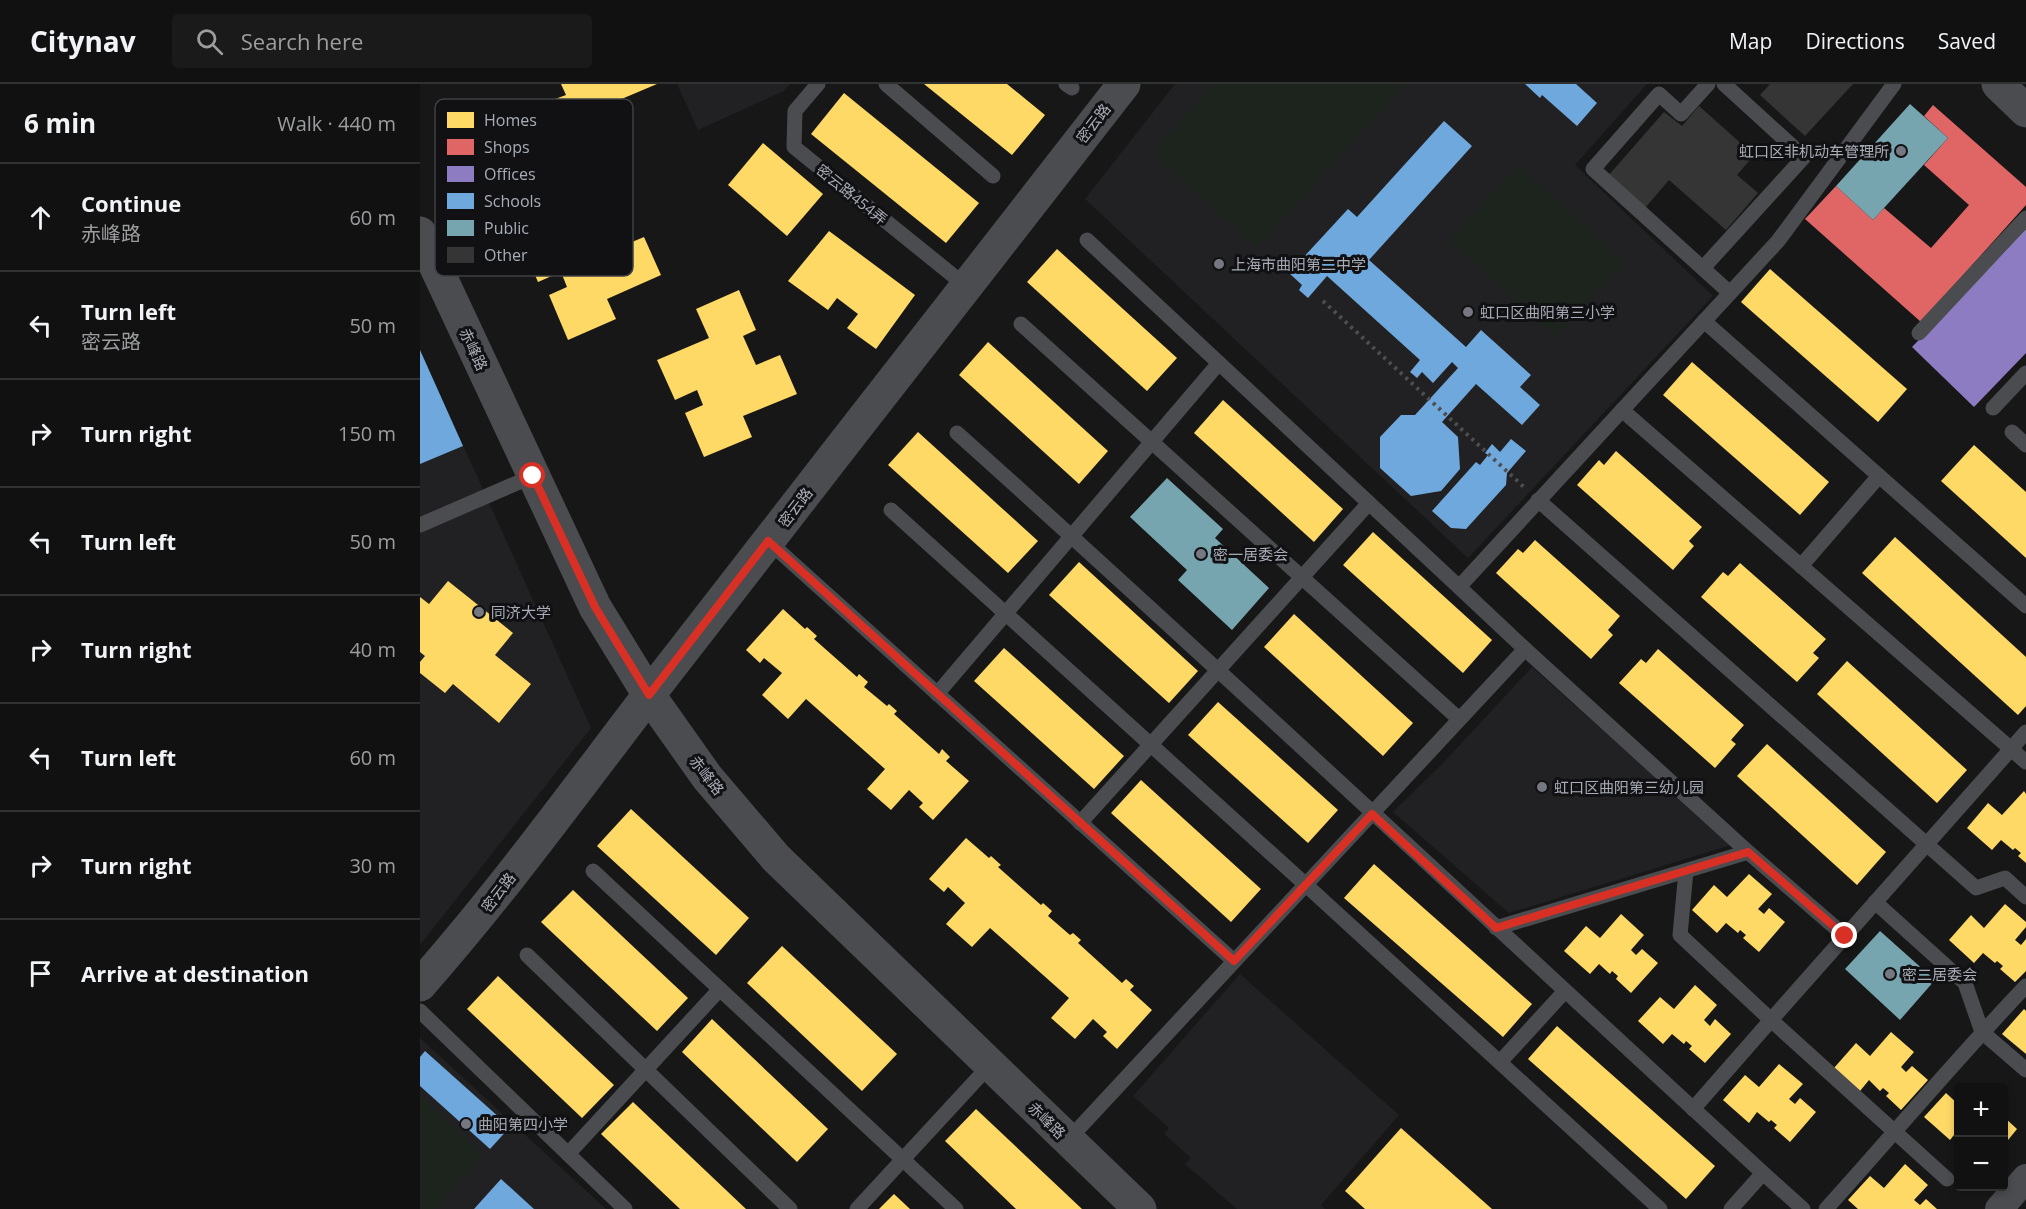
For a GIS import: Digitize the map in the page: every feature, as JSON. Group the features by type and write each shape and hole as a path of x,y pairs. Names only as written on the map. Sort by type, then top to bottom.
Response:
{"street":[{"name":"密云路","path":"420,986 466,932 1124,84"},
{"path":"1998,84 2026,111"},
{"name":"赤峰路","path":"420,233 435,265"},
{"name":"赤峰路","path":"440,276 595,607 649,695 707,777 776,858 1140,1209"},
{"path":"1999,1209 2026,1178"}],"lane":[{"name":"密云路454弄","path":"819,84 795,111 794,147 966,286"},
{"path":"886,84 993,176"},
{"path":"1708,84 1681,114 1659,94 1593,168 1730,293"},
{"path":"1703,268 1804,157 1724,84"},
{"path":"1459,587 1778,241 1894,84"},
{"path":"1919,333 2026,218"},
{"path":"1087,240 1525,648 1748,852 1845,936"},
{"path":"1704,321 2026,606"},
{"path":"1021,324 1459,719"},
{"path":"937,694 1219,363"},
{"path":"1993,408 2026,373"},
{"path":"1622,410 2026,762"},
{"path":"2012,432 2026,445"},
{"path":"957,433 1219,669 1372,814 1803,1209"},
{"path":"420,525 533,476"},
{"path":"1801,566 1879,476"},
{"path":"1538,500 1976,888 2005,878 2026,897"},
{"path":"1080,823 1368,503"},
{"path":"891,510 1660,1209"},
{"path":"768,541 1234,961"},
{"path":"1068,1140 1525,648"},
{"path":"1693,1108 2026,732"},
{"path":"1496,928 1748,852"},
{"path":"593,871 956,1209"},
{"path":"1686,871 1680,935 1947,1179"},
{"path":"1875,902 1965,983 1982,1032 2026,1070"},
{"path":"527,955 790,1209"},
{"path":"1826,1209 1982,1032 2026,986"},
{"path":"568,1154 720,989"},
{"path":"1500,1062 1565,991"},
{"path":"420,1011 625,1209"},
{"path":"857,1209 990,1065"},
{"path":"1731,1209 1763,1173"}],"path":[{"path":"1323,301 1538,500"}],"shaded area":[{"path":"677,84 790,84 784,91 698,130"},
{"name":"虹口区曲阳第三小学","path":"1175,84 1647,84 1575,165 1713,296 1468,558 1085,199"},
{"path":"1213,84 1404,85 1257,248 1152,153"},
{"path":"1518,165 1625,262 1556,337 1449,240"},
{"name":"同济大学","path":"420,350 591,728 420,945"},
{"name":"虹口区曲阳第三幼儿园","path":"1532,667 1731,845 1509,913 1393,812 1444,762"},
{"path":"1240,974 1399,1115 1321,1205 1325,1209 1237,1209 1185,1164 1191,1158 1164,1134 1169,1128 1133,1096"},
{"name":"曲阳第四小学","path":"420,1038 606,1209 420,1209"},
{"path":"420,1096 484,1154 435,1209 420,1209"}],"building: Homes":[{"path":"561,84 657,84 622,99 555,99 566,95"},
{"path":"924,84 1007,84 1045,115 1012,155"},
{"path":"844,93 979,203 946,243 811,134"},
{"path":"763,143 823,194 787,236 728,185"},
{"path":"829,231 915,295 876,349 847,328 858,314 837,298 828,310 788,281"},
{"path":"644,237 661,275 607,299 616,319 568,340 549,295 567,287 563,276 633,276 633,242"},
{"path":"1057,249 1177,358 1147,391 1027,282"},
{"path":"1770,269 1907,389 1878,422 1741,302"},
{"path":"535,276 552,276 538,282"},
{"path":"739,290 756,330 743,336 756,365 780,355 797,394 743,416 752,437 704,457 685,413 703,405 697,390 675,400 657,360 709,338 696,309"},
{"path":"988,342 1108,451 1079,484 959,375"},
{"path":"1692,362 1829,482 1800,515 1663,395"},
{"path":"1223,400 1343,509 1314,542 1194,433"},
{"path":"918,432 1038,541 1008,573 888,465"},
{"path":"1974,445 2026,492 2026,558 1941,481"},
{"path":"1616,451 1702,527 1689,541 1694,546 1673,570 1577,485 1599,460 1604,465"},
{"path":"1373,532 1492,640 1463,673 1343,565"},
{"path":"1895,537 2026,657 2026,706 2018,715 1862,573"},
{"path":"1535,540 1620,616 1608,630 1613,635 1591,659 1496,573 1518,549 1523,553"},
{"path":"1079,562 1198,671 1169,703 1049,595"},
{"path":"1740,563 1826,639 1813,653 1819,658 1797,682 1701,597 1723,572 1728,576"},
{"path":"448,581 513,633 495,655 531,684 499,723 453,684 445,693 420,673 420,662 425,656 420,652 420,597 429,604"},
{"path":"783,609 805,629 807,627 817,636 814,639 857,677 859,674 868,682 864,687 887,706 889,704 897,711 894,714 939,754 942,749 950,757 946,761 969,781 933,820 919,807 923,803 909,790 891,810 867,789 885,769 806,699 788,719 762,695 782,673 764,658 760,663 746,650"},
{"path":"1294,614 1413,723 1383,756 1264,647"},
{"path":"1004,648 1124,756 1094,789 974,681"},
{"path":"1658,649 1744,725 1731,740 1736,744 1715,768 1619,683 1641,659 1646,663"},
{"path":"1847,661 1967,770 1937,803 1817,694"},
{"path":"1218,702 1338,810 1308,843 1188,735"},
{"path":"1767,744 1886,852 1857,885 1737,776"},
{"path":"1141,780 1261,889 1231,922 1111,813"},
{"path":"2024,791 2026,794 2026,863 2018,856 2021,853 2015,848 2013,850 2001,840 1992,850 1967,828 1988,803 2002,815"},
{"path":"631,809 749,918 716,955 597,846"},
{"path":"966,838 989,858 991,856 1001,865 998,867 1041,905 1043,903 1052,911 1048,916 1070,935 1073,933 1081,940 1078,943 1122,983 1126,979 1134,986 1130,990 1152,1010 1117,1049 1103,1036 1107,1032 1093,1019 1075,1039 1051,1018 1069,998 990,928 972,947 946,924 965,903 948,887 944,892 929,879"},
{"path":"1374,864 1532,1004 1503,1037 1344,898"},
{"path":"1749,874 1772,894 1758,909 1764,914 1769,908 1785,922 1759,952 1743,938 1746,935 1740,930 1738,933 1726,923 1717,933 1692,910 1714,885 1727,897"},
{"path":"573,890 688,998 657,1031 541,922"},
{"path":"2005,904 2026,922 2026,927 2015,940 2021,945 2026,939 2026,971 2015,982 2000,969 2003,966 1997,961 1995,963 1983,953 1974,963 1949,940 1971,915 1984,928"},
{"path":"1621,914 1644,935 1631,950 1636,955 1642,949 1658,963 1631,993 1616,979 1618,976 1612,971 1610,974 1599,964 1590,974 1564,951 1586,926 1600,938"},
{"path":"782,946 897,1054 862,1091 747,983"},
{"path":"498,976 614,1085 582,1118 467,1009"},
{"path":"1695,985 1717,1005 1704,1020 1710,1026 1715,1019 1731,1034 1705,1063 1689,1049 1692,1046 1686,1041 1684,1044 1672,1034 1663,1044 1638,1021 1660,997 1674,1009"},
{"path":"2024,1009 2026,1011 2026,1054 2002,1034"},
{"path":"712,1019 828,1129 797,1162 682,1052"},
{"path":"1557,1026 1715,1166 1686,1199 1528,1059"},
{"path":"1891,1032 1914,1052 1901,1067 1906,1072 1912,1066 1928,1080 1901,1110 1886,1096 1889,1093 1883,1088 1880,1091 1869,1080 1860,1091 1834,1068 1856,1043 1870,1056"},
{"path":"1779,1064 1803,1084 1789,1099 1795,1104 1800,1098 1816,1112 1790,1142 1774,1128 1777,1125 1771,1120 1769,1122 1757,1112 1749,1123 1723,1100 1745,1075 1759,1087"},
{"path":"1946,1093 1954,1100 1954,1135 1950,1140 1924,1117"},
{"path":"633,1102 746,1209 680,1209 601,1134"},
{"path":"976,1109 1082,1209 1016,1209 945,1141"},
{"path":"2008,1121 2017,1129 2008,1140"},
{"path":"1401,1128 1492,1209 1365,1209 1345,1191"},
{"path":"1905,1164 1928,1185 1914,1200 1920,1205 1926,1199 1937,1209 1858,1209 1848,1200 1870,1176 1884,1188"},
{"path":"894,1194 910,1209 879,1209"}],"building: Shops":[{"path":"1933,105 2026,187 2026,205 1921,322 1805,219 1836,186 1873,220 1884,208 1931,248 1969,205 1924,165 1948,138 1924,116"}],"building: Offices":[{"path":"2026,229 2026,353 1974,407 1912,347"}],"building: Schools":[{"path":"1525,84 1576,84 1597,103 1577,126 1542,95 1540,98"},
{"path":"1444,121 1472,146 1369,260 1466,347 1481,330 1531,375 1520,387 1540,405 1522,425 1476,384 1442,422 1458,437 1460,469 1441,491 1411,496 1380,468 1380,437 1401,415 1415,415 1458,368 1452,362 1433,383 1422,372 1417,378 1410,372 1420,360 1327,276 1308,298 1299,290 1302,285 1289,273 1348,209 1357,217"},
{"path":"420,350 463,446 420,464"},
{"path":"1511,439 1526,451 1507,473 1506,485 1466,529 1451,528 1432,511 1476,462 1480,465 1488,455 1485,453 1492,444 1500,452"},
{"path":"425,1051 510,1127 490,1149 420,1086 420,1057"},
{"path":"501,1179 534,1209 474,1209"}],"building: Public":[{"name":"虹口区非机动车管理所","path":"1910,104 1948,138 1873,220 1836,186"},
{"name":"密一居委会","path":"1167,478 1223,529 1215,538 1269,588 1232,630 1178,580 1187,570 1130,517"},
{"name":"密二居委会","path":"1880,931 1935,980 1900,1020 1845,969"}],"building: Other":[{"path":"1770,84 1853,84 1805,136 1760,95"},
{"path":"1699,106 1754,155 1737,175 1758,193 1726,230 1669,180 1645,208 1608,176 1664,112 1682,126"}],"place":[{"name":"虹口区非机动车管理所","path":"1901,151"},
{"name":"上海市曲阳第二中学","path":"1219,264"},
{"name":"虹口区曲阳第三小学","path":"1468,312"},
{"name":"密一居委会","path":"1201,554"},
{"name":"同济大学","path":"479,612"},
{"name":"虹口区曲阳第三幼儿园","path":"1542,787"},
{"name":"密二居委会","path":"1890,974"},
{"name":"曲阳第四小学","path":"466,1124"}],"route":[{"path":"533,476 595,607 649,695 768,541 1234,961 1372,814 1496,928 1748,852 1845,936"}]}
